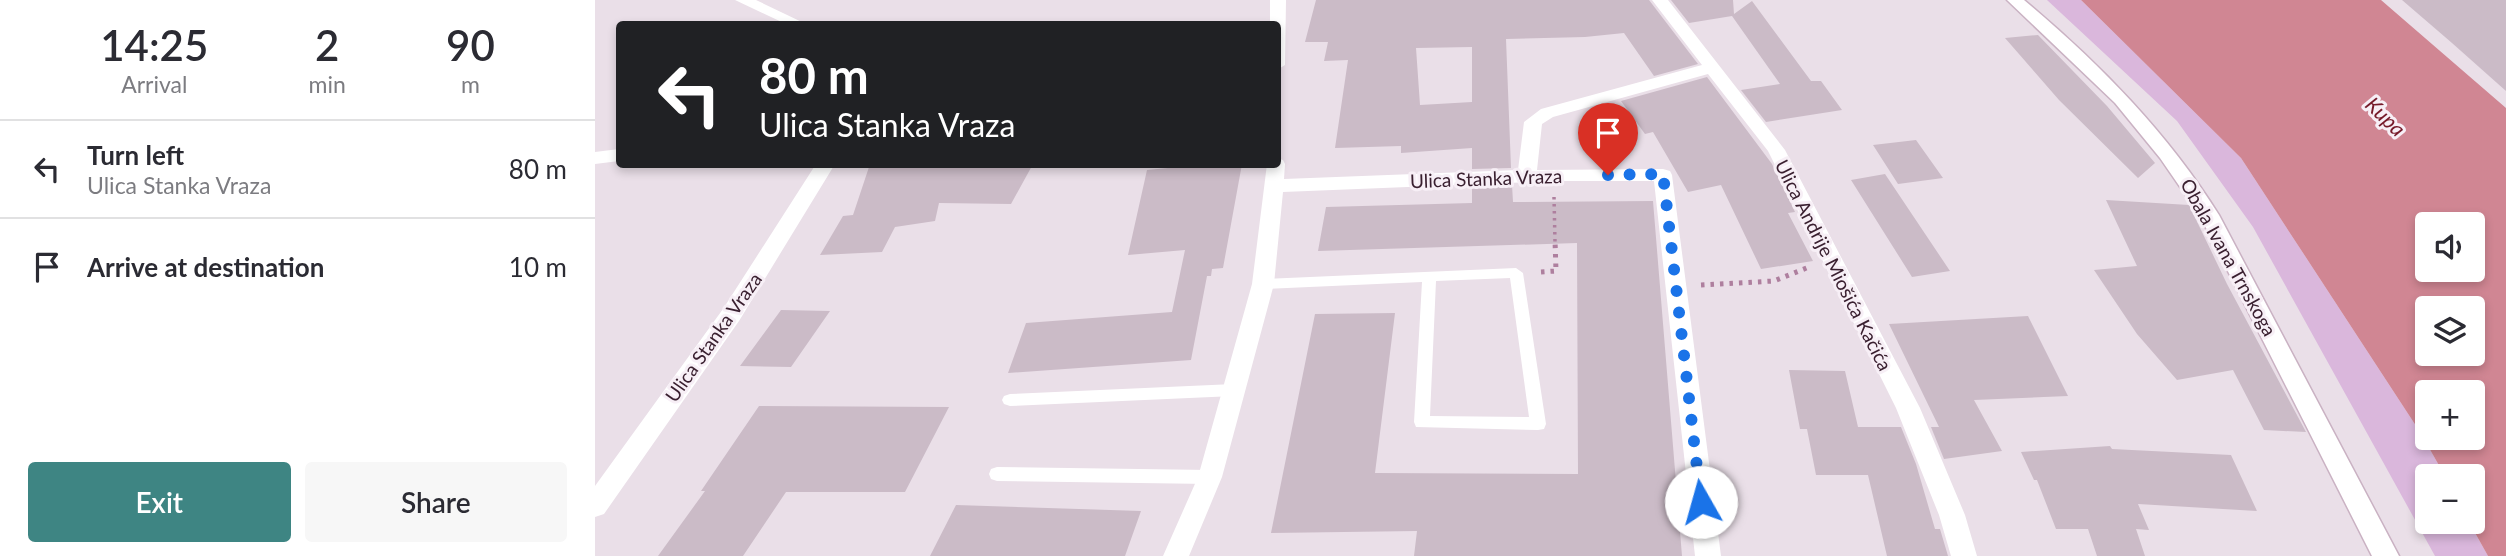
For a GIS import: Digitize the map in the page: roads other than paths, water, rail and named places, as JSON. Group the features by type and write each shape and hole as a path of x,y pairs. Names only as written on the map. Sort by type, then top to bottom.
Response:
{"street":[{"path":"743,0 791,21"},
{"path":"1278,0 1278,21"},
{"name":"Ulica Andrije Miošića Kačića","path":"1660,0 1776,150 1829,260 1908,408 1952,515 1964,556"},
{"name":"Obala Ivana Trnskoga","path":"2015,0 2092,68 2128,104 2176,163 2209,215 2386,556"},
{"path":"1527,176 1533,122 1547,113 1711,68"},
{"path":"595,158 616,155"},
{"name":"Ulica Stanka Vraza","path":"595,506 731,315 823,168"},
{"path":"1176,556 1210,477 1263,284 1276,168"},
{"name":"Ulica Stanka Vraza","path":"1275,187 1554,175 1663,174 1708,556"}],"lane":[{"path":"1263,284 1516,273 1538,424 1423,422 1429,277"},
{"path":"1010,400 1234,390"},
{"path":"997,474 1210,477"}],"water":[{"name":"Kupa","path":"2081,0 2381,0 2506,108 2506,556 2488,556 2476,534 2485,534 2485,464 2438,464 2430,450 2485,450 2485,380 2415,380 2415,424 2241,158"}]}
